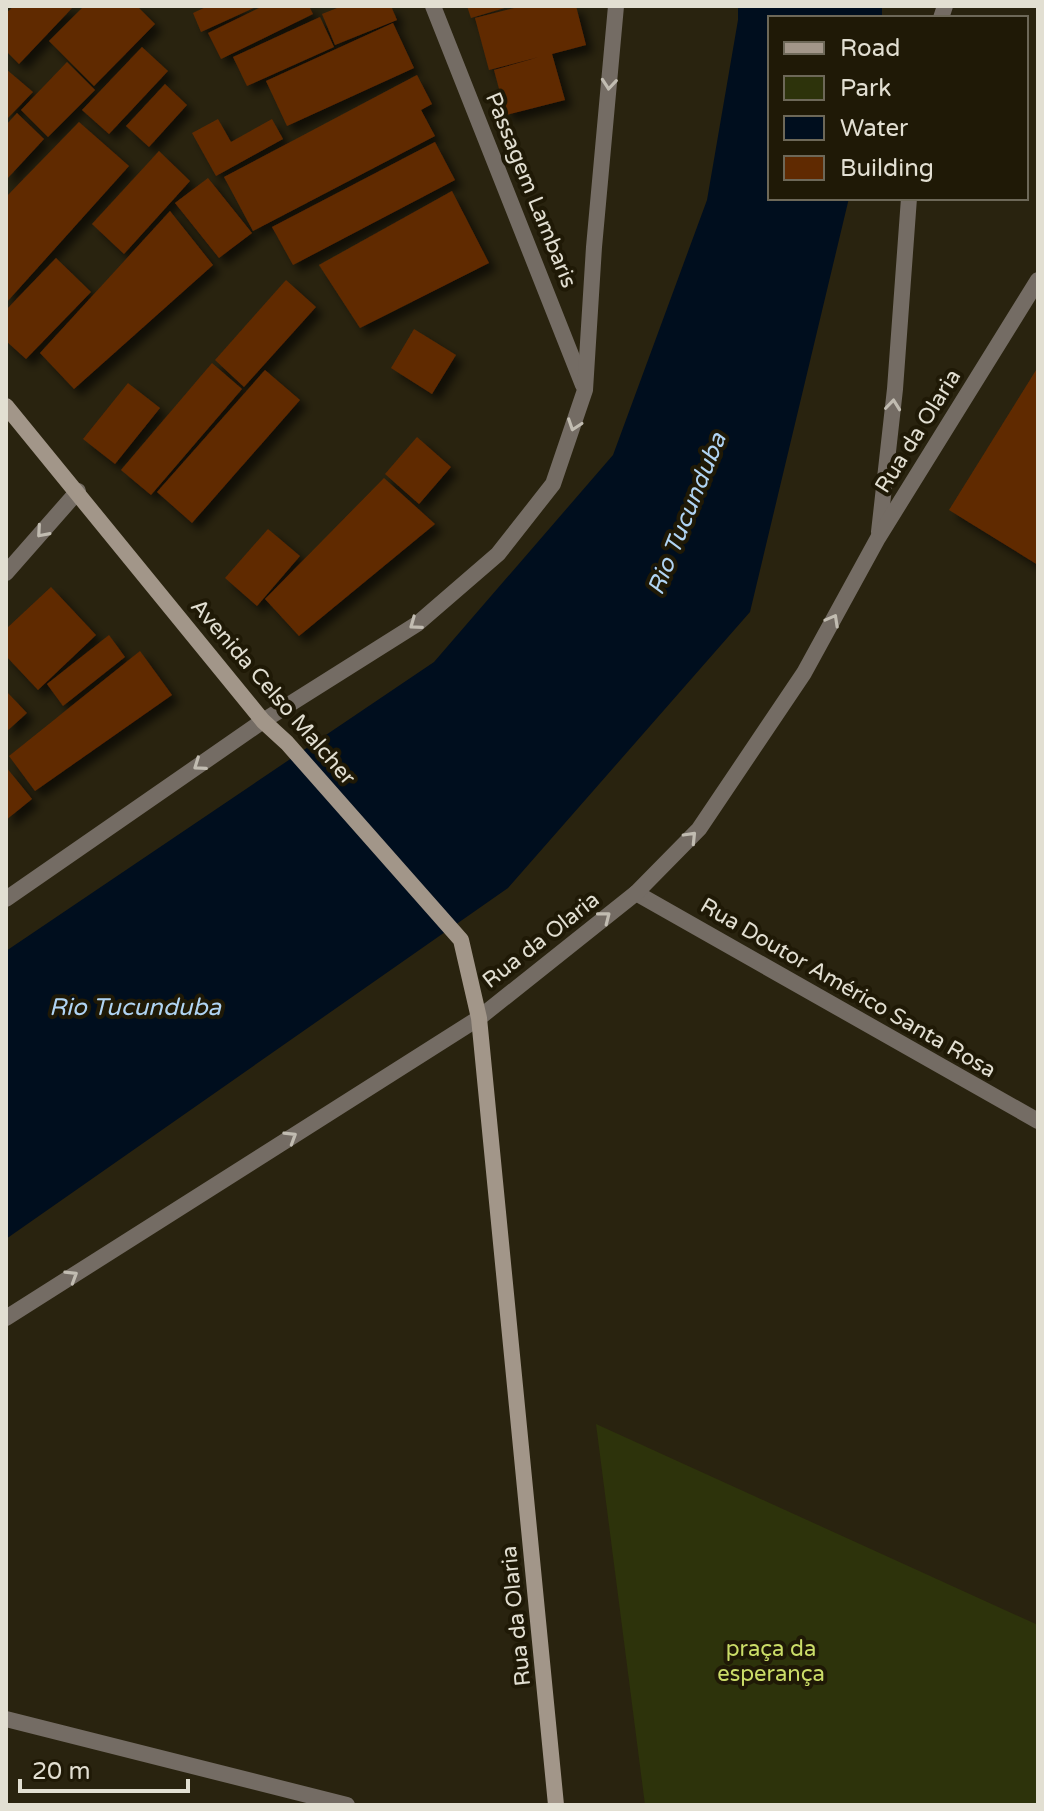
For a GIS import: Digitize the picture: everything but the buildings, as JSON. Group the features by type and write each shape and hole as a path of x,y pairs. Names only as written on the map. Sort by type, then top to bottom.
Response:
{"street":[{"name":"Passagem Lambaris","path":"433,6 585,390"},
{"path":"6,899 263,721 417,624 498,554 553,484 585,390 594,247 616,6"},
{"path":"878,538 895,389 909,200"},
{"name":"Rua da Olaria","path":"556,1805 479,1018 636,893 699,829 804,673 878,538 1038,280"},
{"name":"Avenida Celso Malcher","path":"6,406 263,721 287,743 461,940 479,1018"},
{"path":"6,573 78,491"},
{"name":"Rua Doutor Américo Santa Rosa","path":"636,893 1038,1121"},
{"path":"6,1318 479,1018"},
{"path":"6,1719 347,1805"}],"green space":[{"name":"praça da esperança","path":"596,1424 1038,1625 1038,1805 645,1805"}],"water":[{"name":"Rio Tucunduba","path":"738,6 882,6 882,16 768,16 768,200 849,200 750,612 508,888 6,1239 6,951 434,662 613,455 707,200"}]}
